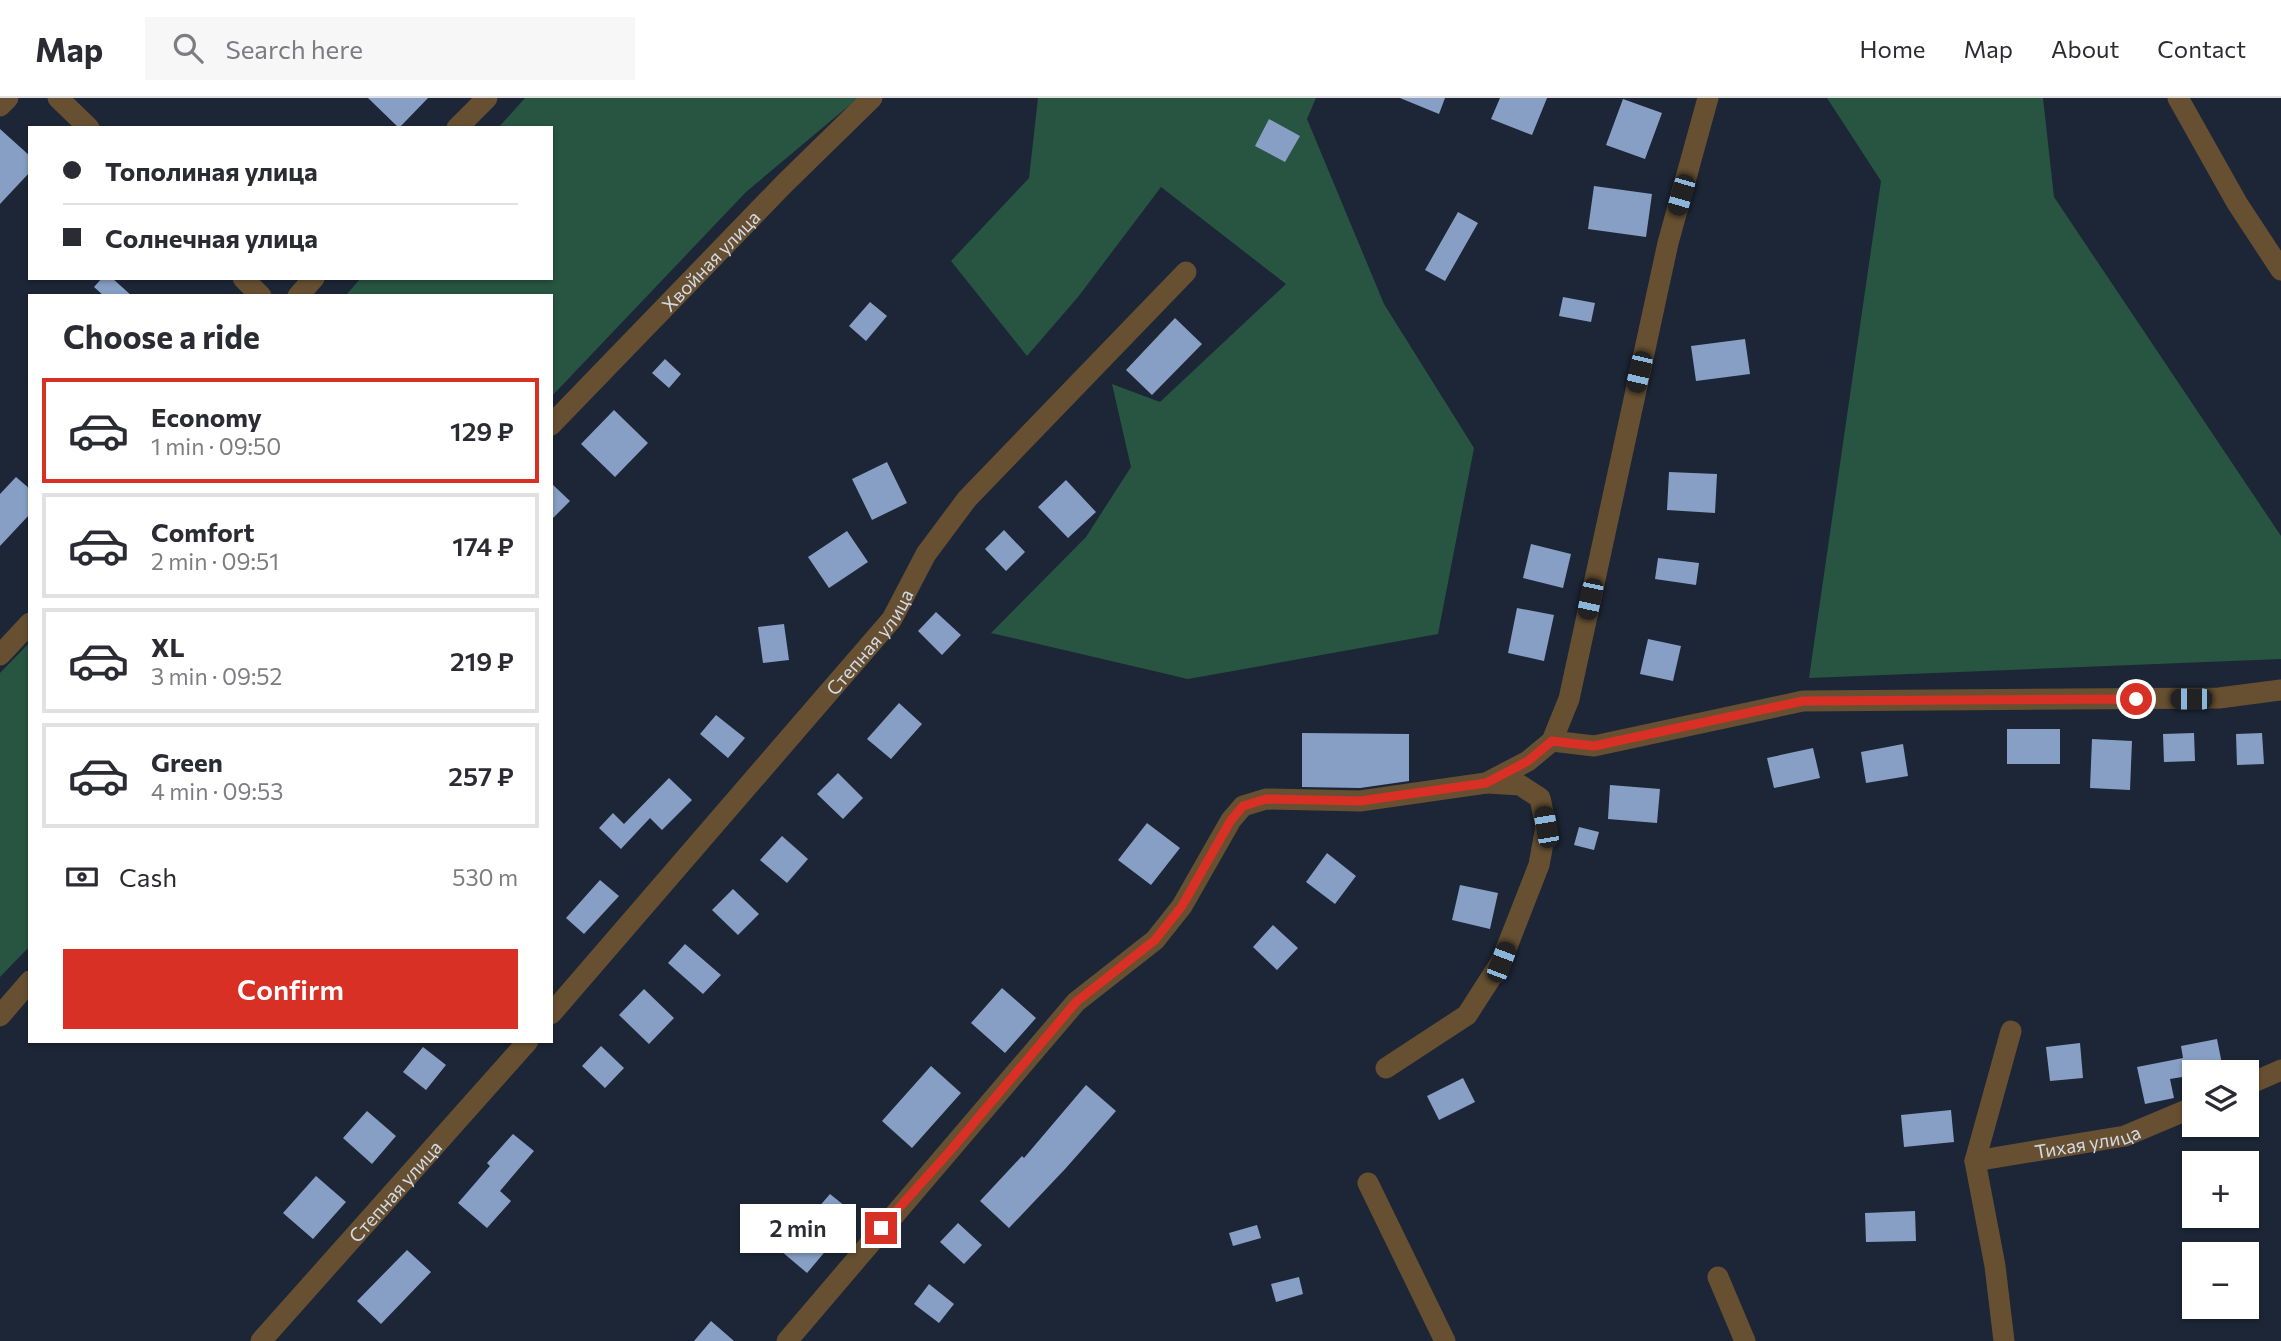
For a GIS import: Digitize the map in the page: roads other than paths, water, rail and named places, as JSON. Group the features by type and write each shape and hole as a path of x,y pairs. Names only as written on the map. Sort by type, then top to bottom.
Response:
{"street":[{"path":"0,106 8,98"},
{"path":"58,98 87,126"},
{"path":"459,126 487,98"},
{"name":"Хвойная улица","path":"553,423 784,184 872,98"},
{"path":"1486,783 1528,761 1552,741 1569,699 1668,243 1708,98"},
{"path":"2178,98 2237,203 2281,270"},
{"name":"Степная улица","path":"553,1012 892,619 926,554 967,499 1186,272"},
{"path":"245,280 259,294"},
{"path":"300,294 312,280"},
{"path":"0,655 28,626"},
{"path":"1552,741 1594,746 1803,701 2219,698 2281,690"},
{"path":"787,1341 1076,1002 1155,940 1182,906 1231,820 1243,806 1266,799 1360,801 1486,783 1520,785 1540,798 1546,827 1539,865 1501,962 1467,1015 1386,1068"},
{"path":"0,1016 28,983"},
{"path":"2004,1341 1995,1266 1975,1161 2011,1031"},
{"name":"Степная улица","path":"261,1341 526,1043"},
{"path":"2259,1080 2281,1070"},
{"name":"Тихая улица","path":"1975,1161 2125,1136 2182,1112"},
{"path":"1368,1183 1445,1341"},
{"path":"1717,1277 1745,1341"}]}
